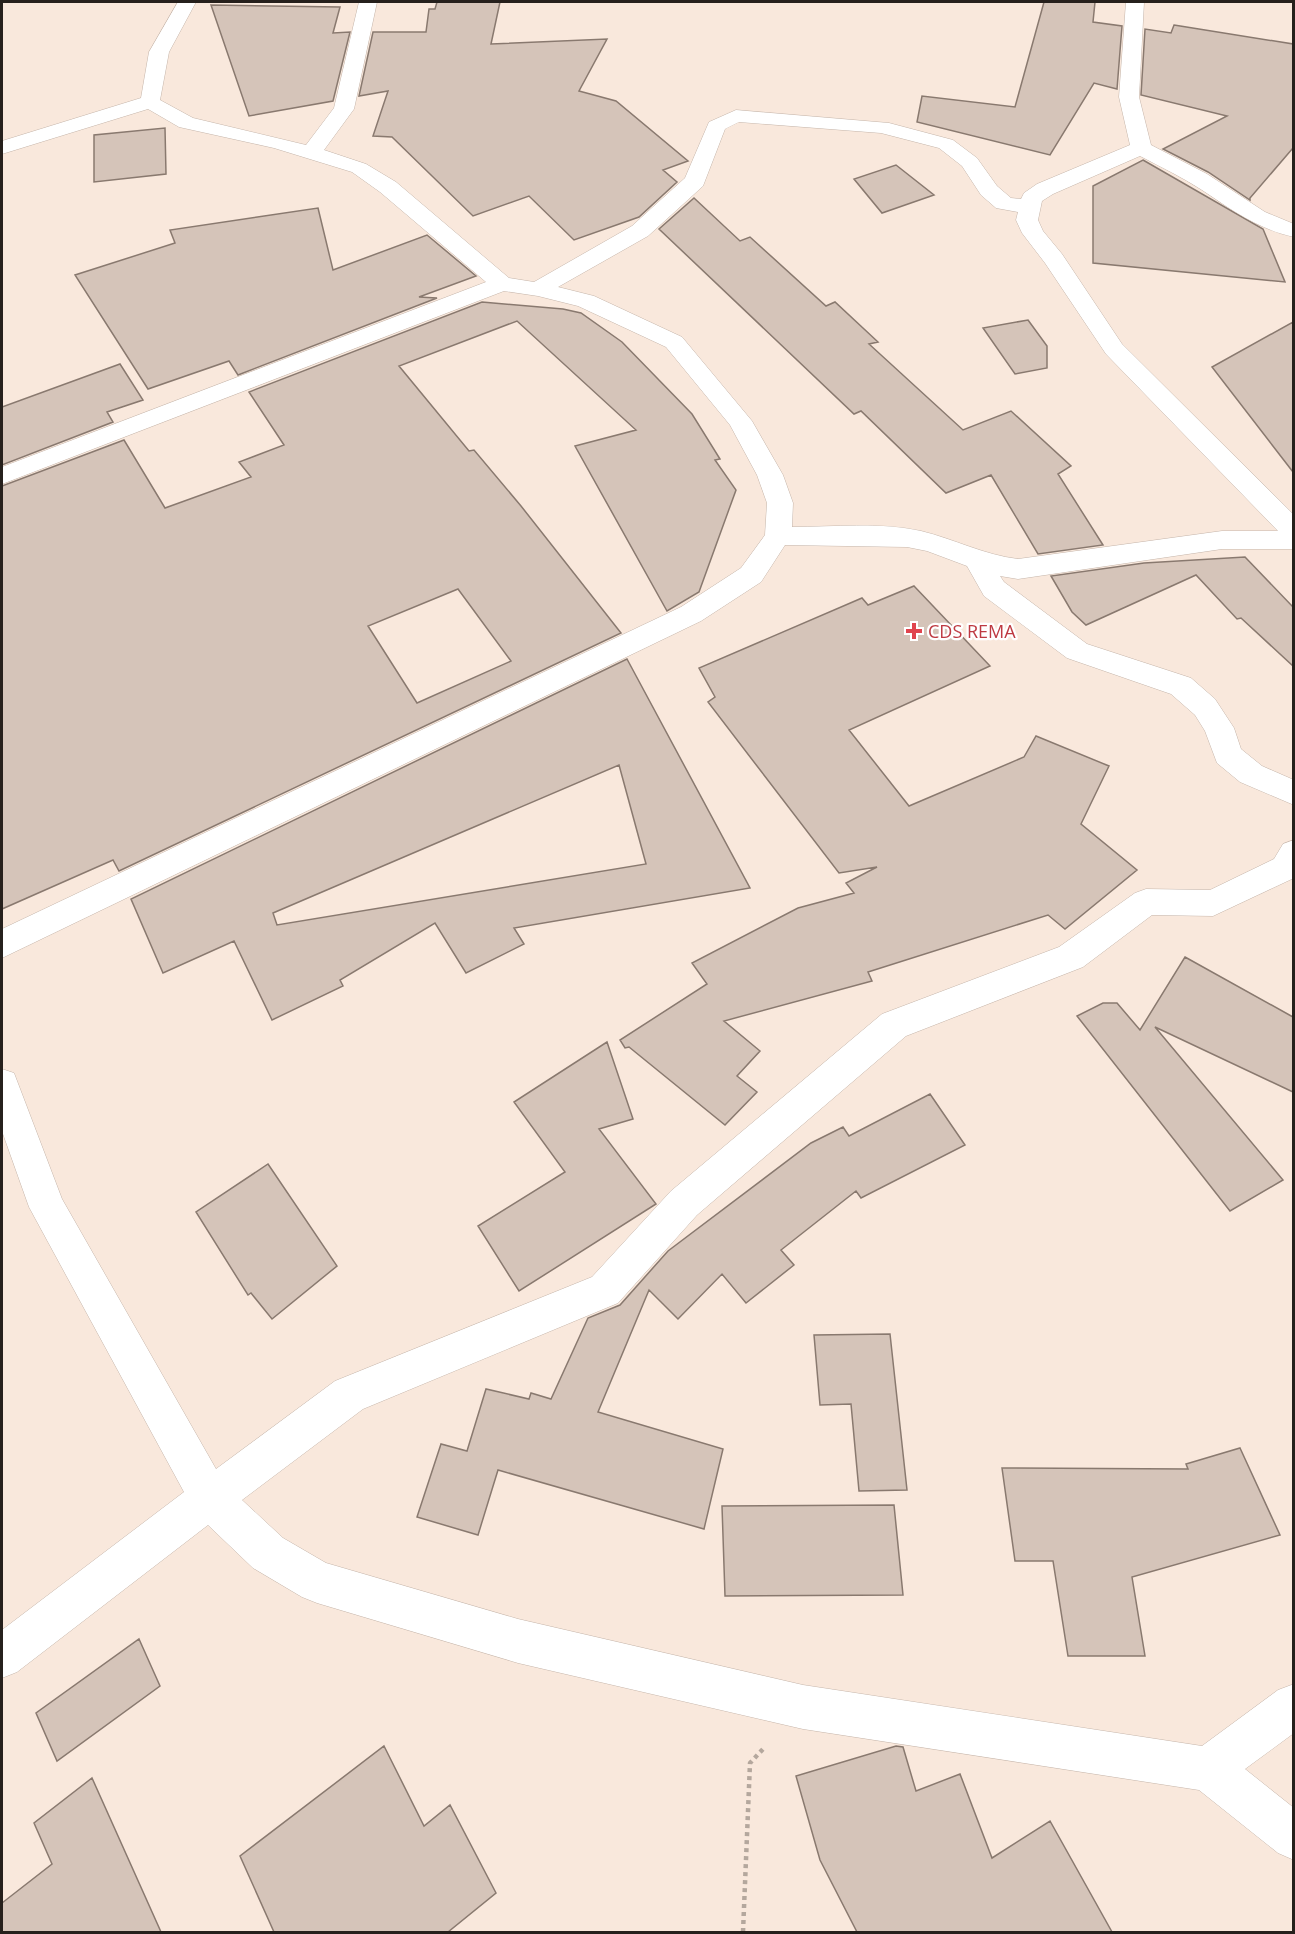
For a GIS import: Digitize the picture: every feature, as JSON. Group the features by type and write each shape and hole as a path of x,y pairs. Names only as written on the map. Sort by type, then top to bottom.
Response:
{"street":[{"path":"150,102 159,52 187,2"},
{"path":"311,153 344,109 368,2"},
{"path":"1135,2 1129,97 1141,148 1199,179 1249,211 1293,231"},
{"path":"2,148 150,102 186,123 279,143 358,168 388,187 502,284"},
{"path":"538,289 640,231 696,181 716,126 736,116 882,127 946,144 970,162 989,190 1004,203 1028,207"},
{"path":"1141,148 1045,189 1032,198 1028,207 1027,220 1033,233 1054,259 1114,349 1293,531"},
{"path":"2,476 502,284 538,289 586,301 674,342 740,421 770,475 780,503 778,536 751,575 691,614 2,944"},
{"path":"778,536 907,538 935,544 999,567 1018,569 1222,540 1293,540"},
{"path":"978,561 994,589 1077,651 1180,686 1205,707 1218,728 1228,755 1251,774 1293,794"},
{"path":"2,1657 349,1395 606,1290 684,1203 894,1025 1071,957 1146,902 1213,903 1285,868 1293,853"},
{"path":"2,1084 47,1207 210,1498 268,1553 317,1582 518,1641 803,1707 1208,1769 1293,1837"},
{"path":"1208,1769 1293,1706"}],"path":[{"path":"743,1932 750,1763 803,1707"}],"building":[{"path":"437,2 500,2 491,44 607,39 579,91 616,101 688,161 663,170 677,182 639,217 574,240 529,196 473,216 392,137 373,136 388,91 359,96 373,32 426,32 429,9 435,9"},
{"path":"1044,2 1095,2 1093,22 1122,26 1117,89 1094,83 1050,155 917,122 922,96 1015,107"},
{"path":"211,5 340,7 333,33 350,32 333,101 249,116"},
{"path":"1174,25 1293,44 1293,148 1250,200 1208,172 1163,149 1227,116 1141,95 1145,29 1171,33"},
{"path":"165,128 166,174 94,182 94,135"},
{"path":"1143,160 1263,229 1285,282 1093,263 1093,186"},
{"path":"896,165 934,195 882,213 854,179"},
{"path":"694,198 740,241 750,237 826,306 835,302 878,342 869,344 963,430 1011,411 1071,466 1058,474 1103,545 1038,554 991,475 946,493 861,411 854,414 659,229"},
{"path":"318,208 333,270 427,235 476,276 419,297 437,298 238,375 229,361 148,389 75,275 175,243 170,230"},
{"path":"482,302 563,309 581,313 622,342 692,414 720,459 715,460 736,490 699,592 667,611 575,446 636,430 517,321 399,366 469,451 474,450 521,506 621,633 119,871 113,860 2,909 2,486 124,440 165,508 251,477 239,462 284,445 249,392","holes":["458,589 511,661 417,703 368,626"]},
{"path":"1028,320 1047,346 1047,368 1015,374 983,328"},
{"path":"1293,322 1293,472 1212,367"},
{"path":"120,364 143,400 107,412 113,422 2,465 2,407"},
{"path":"1245,557 1293,607 1293,666 1241,618 1237,619 1196,575 1086,625 1072,612 1051,576 1144,563"},
{"path":"914,586 990,666 849,730 909,806 1024,757 1036,736 1109,766 1081,824 1137,870 1065,929 1048,915 868,972 872,981 724,1021 760,1051 737,1076 757,1092 725,1125 629,1047 625,1048 620,1040 707,984 692,963 798,908 854,893 846,883 877,867 839,873 708,702 715,697 699,668 862,598 868,605"},
{"path":"627,659 750,888 514,928 524,944 466,973 435,923 340,980 343,986 272,1020 234,941 163,973 131,899","holes":["619,765 646,864 277,925 273,913"]},
{"path":"1185,957 1293,1017 1293,1092 1155,1027 1283,1180 1230,1211 1077,1016 1103,1003 1117,1003 1140,1030"},
{"path":"607,1042 633,1119 599,1129 656,1204 519,1291 478,1226 565,1172 514,1102"},
{"path":"930,1094 965,1145 861,1198 856,1191 781,1250 794,1265 746,1303 722,1274 678,1319 649,1290 598,1412 723,1449 704,1529 498,1470 478,1535 417,1517 441,1444 467,1451 486,1389 529,1399 531,1393 551,1399 588,1318 620,1305 668,1251 811,1143 843,1127 849,1136"},
{"path":"268,1164 337,1266 272,1319 251,1293 248,1295 196,1212"},
{"path":"890,1334 907,1490 859,1491 851,1404 820,1405 814,1335"},
{"path":"1240,1448 1280,1535 1132,1577 1145,1656 1068,1656 1053,1561 1015,1561 1002,1468 1188,1469 1186,1464"},
{"path":"894,1505 903,1595 725,1596 722,1506"},
{"path":"139,1639 160,1686 57,1761 36,1713"},
{"path":"384,1746 424,1826 450,1805 496,1893 448,1932 274,1932 240,1856"},
{"path":"896,1746 903,1747 916,1791 960,1774 992,1858 1050,1821 1112,1932 857,1932 820,1860 796,1776"},
{"path":"92,1778 161,1932 2,1932 2,1903 52,1864 34,1823"}],"place":[{"name":"CDS REMA","path":"914,631"}]}
